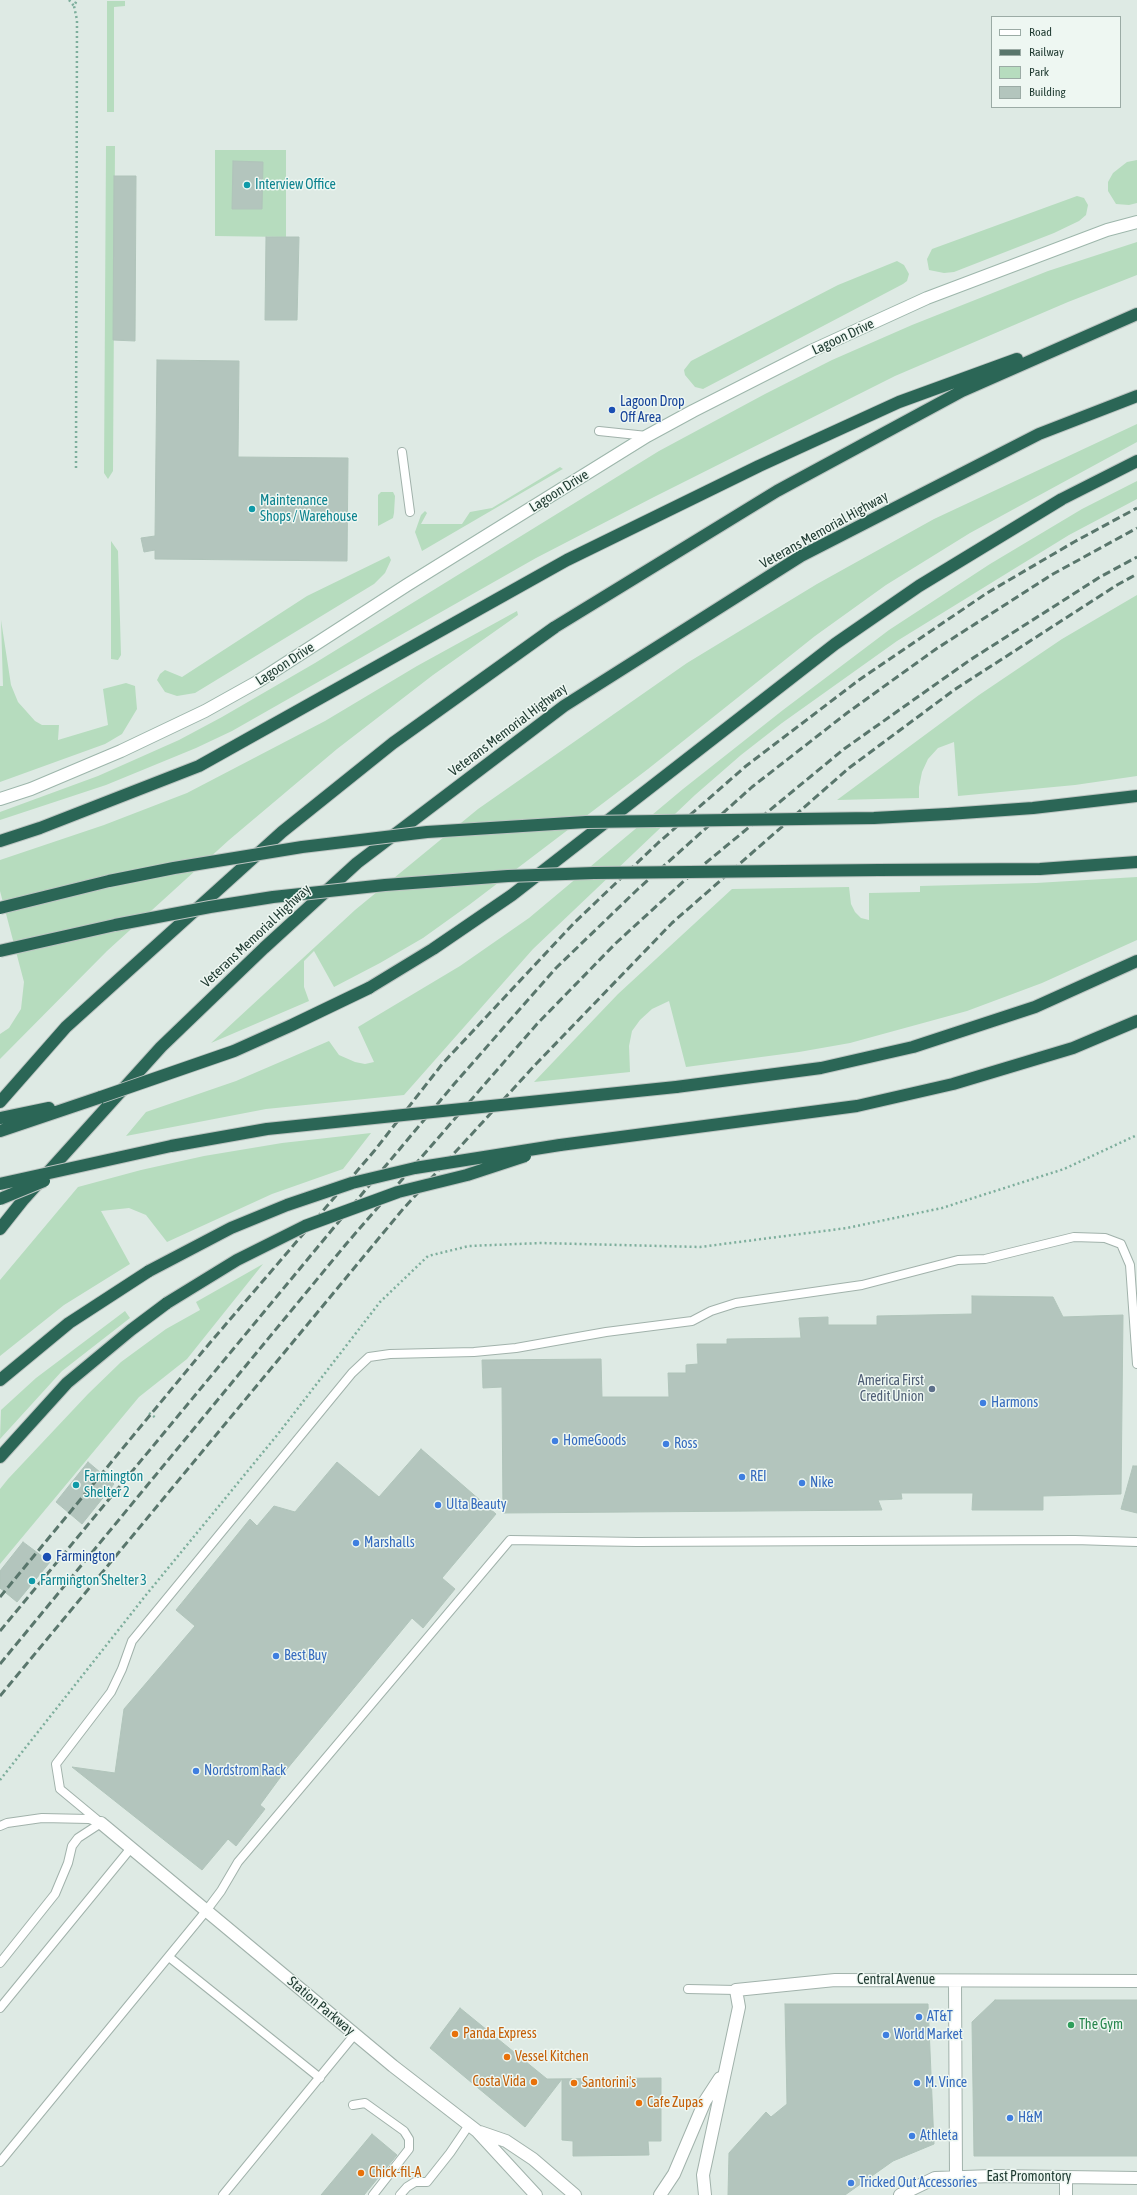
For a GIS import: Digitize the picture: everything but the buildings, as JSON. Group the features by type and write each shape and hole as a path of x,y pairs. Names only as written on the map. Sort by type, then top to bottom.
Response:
{"highway":[{"path":"0,840 40,828 199,766 567,560 759,466 899,402 1136,314"},
{"path":"0,1102 66,1027 282,832 393,743 555,627 777,491 948,398 1136,314"},
{"name":"Veterans Memorial Highway","path":"0,1229 23,1200 162,1047 264,948 357,863 564,706 802,556 1039,434 1137,396"},
{"path":"0,1131 234,1051 369,988 433,949 512,895 835,644 912,590 1062,499 1137,461"},
{"path":"0,908 109,881 174,868 302,847 427,832 586,822 874,818 1033,808 1137,796"},
{"path":"0,951 121,923 210,907 273,897 384,885 508,876 1040,869 1137,862"},
{"path":"0,1184 179,1144 267,1129 676,1087 821,1068 913,1047 1028,1009 1137,961"},
{"path":"0,1380 69,1323 149,1271 201,1242 243,1223 286,1205 352,1183 415,1168 560,1145 857,1106 953,1084 1073,1048 1137,1021"},
{"path":"0,1118 101,1097"},
{"path":"0,1457 67,1383 131,1330 167,1303 237,1260 282,1237 332,1215 398,1192 467,1174 560,1145"},
{"path":"0,1199 71,1169"}],"street":[{"name":"Lagoon Drive","path":"0,799 31,789 121,751 200,714 251,685 413,581 647,436 811,351 927,298 1107,230 1137,222"},
{"name":"Station Parkway","path":"101,1823 355,2034 473,2128 536,2195"},
{"name":"Central Avenue","path":"736,1990 835,1980 1137,1981"},
{"path":"955,1981 956,2178"},
{"path":"705,2195 704,2175 739,2007 736,1990"},
{"path":"660,2195 674,2174 705,2101 725,2070"},
{"path":"473,2128 506,2141 533,2159 575,2195"},
{"path":"1066,2177 1066,2195"},
{"name":"East Promontory","path":"900,2195 935,2178 1137,2178"}],"lane":[{"path":"599,431 647,436"},
{"path":"402,452 410,512"},
{"path":"101,1823 60,1789 56,1764 111,1692 122,1669 132,1641 341,1385 369,1357 390,1354 474,1352 516,1348 606,1332 692,1321 711,1311 736,1303 862,1285 958,1260 985,1259 1074,1237 1106,1238 1121,1244 1130,1265 1137,1364"},
{"path":"0,2162 222,1891 238,1862 510,1540 637,1542 1082,1540 1137,1542"},
{"path":"0,1826 7,1822 42,1818 89,1819 101,1823"},
{"path":"0,1963 55,1894 68,1863 72,1846 78,1838 101,1823"},
{"path":"0,2008 131,1848"},
{"path":"169,1956 320,2078"},
{"path":"688,1989 736,1990"},
{"path":"223,2195 355,2034"},
{"path":"353,2105 365,2103 404,2131 409,2139 409,2149 373,2195"},
{"path":"400,2195 407,2187 415,2182 427,2182 450,2153 473,2128"}],"path":[{"path":"69,0 74,6 77,20 76,468"},
{"path":"74,6 77,0"},
{"path":"149,1413 156,1418"}],"green space":[{"path":"107,1 125,1 125,6 114,7 114,112 107,112"},
{"path":"106,146 115,146 113,471 108,479 104,473"},
{"path":"215,150 286,150 286,237 215,236"},
{"path":"1137,160 1137,203 1129,205 1116,204 1108,191 1108,182 1113,173 1127,162"},
{"path":"1077,196 1084,198 1088,205 1086,215 1079,221 1054,233 954,272 944,273 929,270 927,259 932,249"},
{"path":"1137,242 1137,275 1068,302 895,376 654,497 536,558 232,731 196,748 106,785 0,820 0,812 98,776 179,740 222,717 315,663 659,451 765,394 832,360 912,325 1048,271"},
{"path":"897,261 904,265 909,274 907,281 903,284 703,389 695,387 685,375 684,370 691,361 838,285"},
{"path":"1137,424 1137,442 970,533 886,585 815,636 648,769 469,905 423,938 334,987 314,951 304,961 304,987 309,1001 211,1043 355,910 478,809 687,663 817,584 934,519"},
{"path":"560,467 563,469 422,551 415,532 421,515 425,511 427,513 421,524 462,524 470,512 492,508"},
{"path":"1137,481 1137,499 1069,535 897,641 782,723 741,755 695,795 533,949 404,1095 266,1109 126,1136 146,1112 236,1081 329,1041 339,1055 355,1062 365,1064 374,1062 358,1027 460,966 529,918 683,789 783,710 889,630 990,564 1082,509"},
{"path":"381,492 393,492 395,496 394,513 393,518 378,526 378,495"},
{"path":"111,541 118,551 121,655 118,660 111,659"},
{"path":"389,556 391,560 385,573 374,584 195,693 177,696 165,692 157,680 160,674 165,670 182,677 307,596"},
{"path":"1137,595 1137,776 1075,785 958,796 954,742 938,748 928,759 922,772 919,787 919,798 837,800 979,695 1062,639"},
{"path":"517,611 518,615 433,675 337,749 229,840 107,951 0,1059 0,1034 9,1028 21,1009 24,982 0,891 0,860 104,825 187,793 325,721 417,666"},
{"path":"1,620 11,685 18,702 35,721 42,725 59,725 58,740 108,725 103,689 126,683 135,686 137,709 122,734 105,744 0,782 0,686 3,686"},
{"path":"1137,877 1137,940 1042,983 967,1011 850,1043 799,1052 686,1067 669,1001 652,1009 640,1020 632,1031 629,1046 630,1072 534,1082 618,994 732,889 849,887 851,904 855,912 861,918 869,920 869,893 920,892 920,886 1036,883"},
{"path":"371,1133 343,1169 272,1194 167,1242 146,1215 129,1208 101,1211 130,1264 64,1305 0,1356 0,1280 78,1187 141,1170 204,1156 282,1143"},
{"path":"263,1264 187,1359 139,1397 0,1564 0,1489 8,1479 88,1394 121,1362 166,1329 200,1310 196,1302"},
{"path":"125,1311 130,1318 62,1371 0,1439 1,1410 36,1378"}],"railway":[{"path":"0,1597 203,1351 375,1150 443,1063 575,922 658,843 746,766 859,680 987,593 1074,542 1137,508"},
{"path":"0,1631 455,1083 556,968 638,889 752,787 847,713 936,649 1053,574 1137,528"},
{"path":"0,1664 347,1243 537,1024 616,943 685,880 844,749 970,660 1100,577 1137,557"},
{"path":"0,1696 403,1209 536,1064 672,923 849,768 954,690 1117,585 1137,574"}],"place":[{"name":"Interview Office","path":"247,185"},
{"name":"Lagoon Drop Off Area","path":"612,410"},
{"name":"Maintenance Shops / Warehouse","path":"252,509"},
{"name":"America First Credit Union","path":"932,1389"},
{"name":"Harmons","path":"983,1403"},
{"name":"HomeGoods","path":"555,1441"},
{"name":"Ross","path":"666,1444"},
{"name":"REI","path":"742,1477"},
{"name":"Nike","path":"802,1483"},
{"name":"Farmington Shelter 2","path":"76,1485"},
{"name":"Ulta Beauty","path":"438,1505"},
{"name":"Marshalls","path":"356,1543"},
{"name":"Farmington","path":"47,1557"},
{"name":"Farmington Shelter 3","path":"32,1581"},
{"name":"Best Buy","path":"276,1656"},
{"name":"Nordstrom Rack","path":"196,1771"},
{"name":"AT&T","path":"919,2017"},
{"name":"The Gym","path":"1071,2025"},
{"name":"Panda Express","path":"455,2034"},
{"name":"World Market","path":"886,2035"},
{"name":"Vessel Kitchen","path":"507,2057"},
{"name":"Costa Vida","path":"534,2082"},
{"name":"Santorini's","path":"574,2083"},
{"name":"M. Vince","path":"917,2083"},
{"name":"Cafe Zupas","path":"639,2103"},
{"name":"H&M","path":"1010,2118"},
{"name":"Athleta","path":"912,2136"},
{"name":"Chick-fil-A","path":"361,2173"},
{"name":"Tricked Out Accessories","path":"851,2183"}]}
